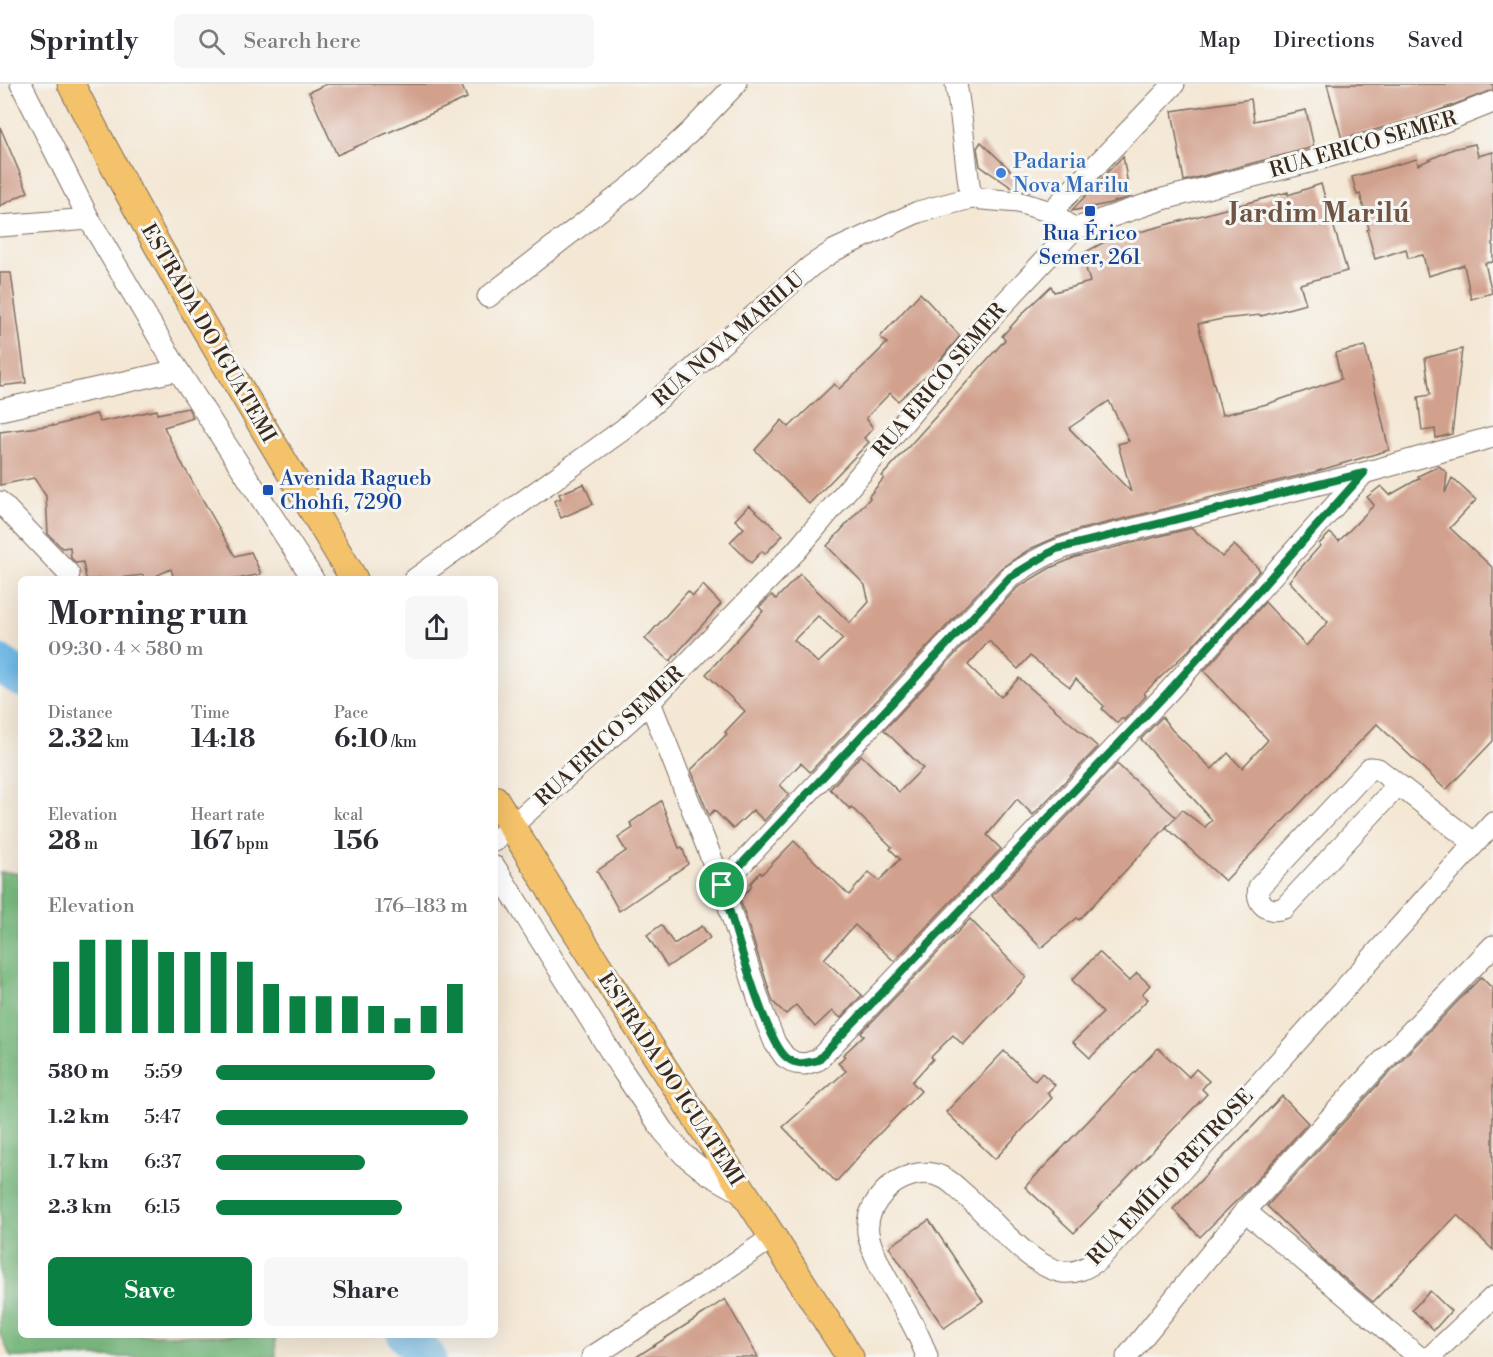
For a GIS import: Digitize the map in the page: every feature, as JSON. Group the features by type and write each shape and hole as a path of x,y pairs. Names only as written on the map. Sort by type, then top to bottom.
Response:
{"main road":[{"name":"ESTRADA DO IGUATEMI","path":"71,84 150,230 270,440 352,576"},
{"name":"ESTRADA DO IGUATEMI","path":"498,812 503,833 572,925 850,1357"}],"street":[{"path":"21,84 88,219 178,370 311,576"},
{"path":"488,297 634,184 690,132 736,84"},
{"path":"956,84 971,198"},
{"path":"1051,212 1174,84"},
{"name":"RUA ERICO SEMER","path":"503,833 650,702 796,551 998,310 1074,229 1163,199 1425,129 1493,102"},
{"name":"RUA NOVA MARILU","path":"419,576 624,429 811,266 835,250 918,212 971,198 1018,202 1051,212 1074,229"},
{"path":"0,226 88,219"},
{"path":"0,410 178,370"},
{"path":"722,885 1010,577 1034,561 1056,549 1364,473 1493,437"},
{"path":"650,702 722,885 775,1044 785,1057 795,1063 805,1064 818,1060 1160,701 1364,473"},
{"path":"0,502 69,574"},
{"path":"1398,784 1284,908 1272,911 1265,908 1259,900 1259,886 1370,768 1378,769 1398,784 1474,843"},
{"name":"RUA EMÍLIO RETROSE","path":"927,1357 921,1339 872,1250 868,1217 874,1202 887,1189 903,1179 918,1174 944,1177 1044,1267 1065,1273 1082,1270 1097,1261 1493,823"},
{"path":"498,872 620,1067 663,1131 684,1155 707,1173 746,1195"},
{"path":"1127,1357 1245,1211 1383,1060 1493,946"},
{"path":"1245,1211 1419,1357"},
{"path":"592,1357 773,1237"},
{"path":"1430,1357 1493,1297"}],"green space":[{"path":"0,872 18,873 18,1338 275,1338 276,1357 11,1357 0,1334"}],"building":[{"path":"327,84 461,84 467,98 337,155 309,92"},
{"path":"1327,84 1493,84 1493,90 1421,117 1342,139"},
{"path":"1251,99 1254,121 1306,110 1314,147 1184,181 1172,111"},
{"path":"0,127 28,192 0,206"},
{"name":"Padaria Nova Marilu","path":"981,142 1031,190 1029,192 1014,189 980,166 977,148"},
{"path":"1475,144 1478,156 1493,152 1493,262 1485,263 1492,293 1471,299 1464,265 1428,276 1423,255 1408,258 1406,249 1375,259 1360,194 1357,195 1352,177 1417,159 1418,165 1453,149"},
{"path":"1123,156 1130,197 1071,211"},
{"path":"1321,184 1347,271 1300,284 1306,304 1261,316 1222,319 1198,324 1222,415 1267,404 1341,379 1335,353 1365,346 1389,450 1314,472 1078,530 1030,549 1001,568 810,772 801,763 780,785 789,794 764,821 753,810 733,829 714,810 709,816 691,770 727,734 725,732 745,711 706,674 763,611 759,607 772,595 776,599 800,574 850,623 869,602 865,585 827,546 870,498 869,496 884,478 882,476 1005,340 1002,336 1026,310 1051,286 1054,292 1090,282 1082,254 1106,241 1288,192 1288,195","holes":["1109,401 1129,441 1118,444 1131,492 1069,428","818,616 843,639 818,663 794,640"]},
{"path":"0,273 11,273 26,383 0,386"},
{"path":"920,293 960,336 930,372 898,401 890,393 866,418 873,428 864,438 869,442 809,504 755,450 782,420 789,427 834,384 839,389 871,359 887,343 880,337"},
{"path":"1462,349 1452,434 1436,438 1435,429 1422,431 1418,397 1430,395 1425,358"},
{"path":"188,408 193,418 164,427 180,460 235,556 251,552 261,574 173,576 171,569 156,576 85,576 83,562 76,563 71,558 70,547 62,548 48,534 46,496 34,478 0,485 0,432 54,426 96,414 100,422 157,410 157,414"},
{"path":"1439,466 1447,473 1445,493 1452,478 1476,500 1450,528 1493,568 1493,741 1446,790 1377,724 1225,881 1166,827 1079,920 1077,918 1041,948 992,896 1117,764 1176,817 1182,810 1205,827 1212,820 1141,739 1162,717 1172,730 1212,769 1228,753 1242,768 1268,740 1204,671 1265,602 1306,646 1328,622 1289,581 1330,533 1339,541 1374,505 1367,497 1381,486 1390,495 1420,478 1418,476"},
{"path":"584,484 593,504 561,518 554,501 561,498 559,494"},
{"path":"749,505 783,535 765,554 762,551 751,563 730,542 744,528 735,520"},
{"path":"1192,528 1222,557 1234,545 1260,570 1189,650 1144,693 1146,696 1124,720 1122,718 1117,723 1102,709 1104,706 1076,679 1070,687 1030,656 1018,669 989,641 968,665 1001,697 1019,678 1098,747 1033,815 1017,799 987,835 1001,849 894,961 855,925 824,959 862,995 841,1018 832,1011 815,1027 796,1005 786,1014 773,1002 740,899 752,886 750,884 760,872 762,874 794,841 849,895 869,872 879,881 900,859 890,849 892,847 830,789 861,755 899,792 923,768 884,730 1018,587 1050,568 1076,557"},
{"path":"703,585 721,604 670,661 645,639 688,591 693,596"},
{"path":"661,801 679,848 682,847 688,864 619,911 597,871 626,851 618,838 633,828 630,823"},
{"path":"970,919 1026,977 963,1045 953,1035 931,1057 933,1059 912,1082 921,1091 836,1182 783,1127 846,1071 838,1063 845,1056 843,1055 864,1035 861,1033"},
{"path":"661,925 674,944 702,926 710,938 667,967 647,935"},
{"path":"1099,952 1129,981 1137,973 1150,985 1142,994 1148,999 1090,1058 1073,1042 1103,1013 1072,980"},
{"path":"1481,977 1493,989 1493,1250 1457,1215 1373,1302 1325,1262 1267,1206 1384,1078"},
{"path":"1158,1048 1189,1077 1196,1069 1209,1081 1202,1089 1207,1094 1074,1233 1025,1187"},
{"path":"1004,1051 1035,1081 1042,1073 1055,1085 1047,1093 1052,1098 995,1159 946,1112"},
{"path":"1282,1096 1308,1123 1249,1188 1200,1237 1173,1209"},
{"path":"929,1220 983,1301 944,1328 889,1247"},
{"path":"1430,1291 1451,1311 1434,1330 1412,1310"},
{"path":"725,1299 758,1357 636,1357 703,1314"}],"waterway":[{"path":"0,664 18,676"},
{"path":"409,1338 427,1357"}],"place":[{"name":"Padaria Nova Marilu","path":"1001,173"},
{"name":"Rua Érico Semer, 261","path":"1090,211"},
{"name":"Avenida Ragueb Chohfi, 7290","path":"268,490"}],"district":[{"name":"Jardim Marilú","path":"1319,213"}],"route":[{"path":"1364,473 1168,692 818,1060 805,1064 795,1063 785,1057 775,1044 722,885 1010,577 1034,561 1056,549 1082,542 1364,473"}]}
